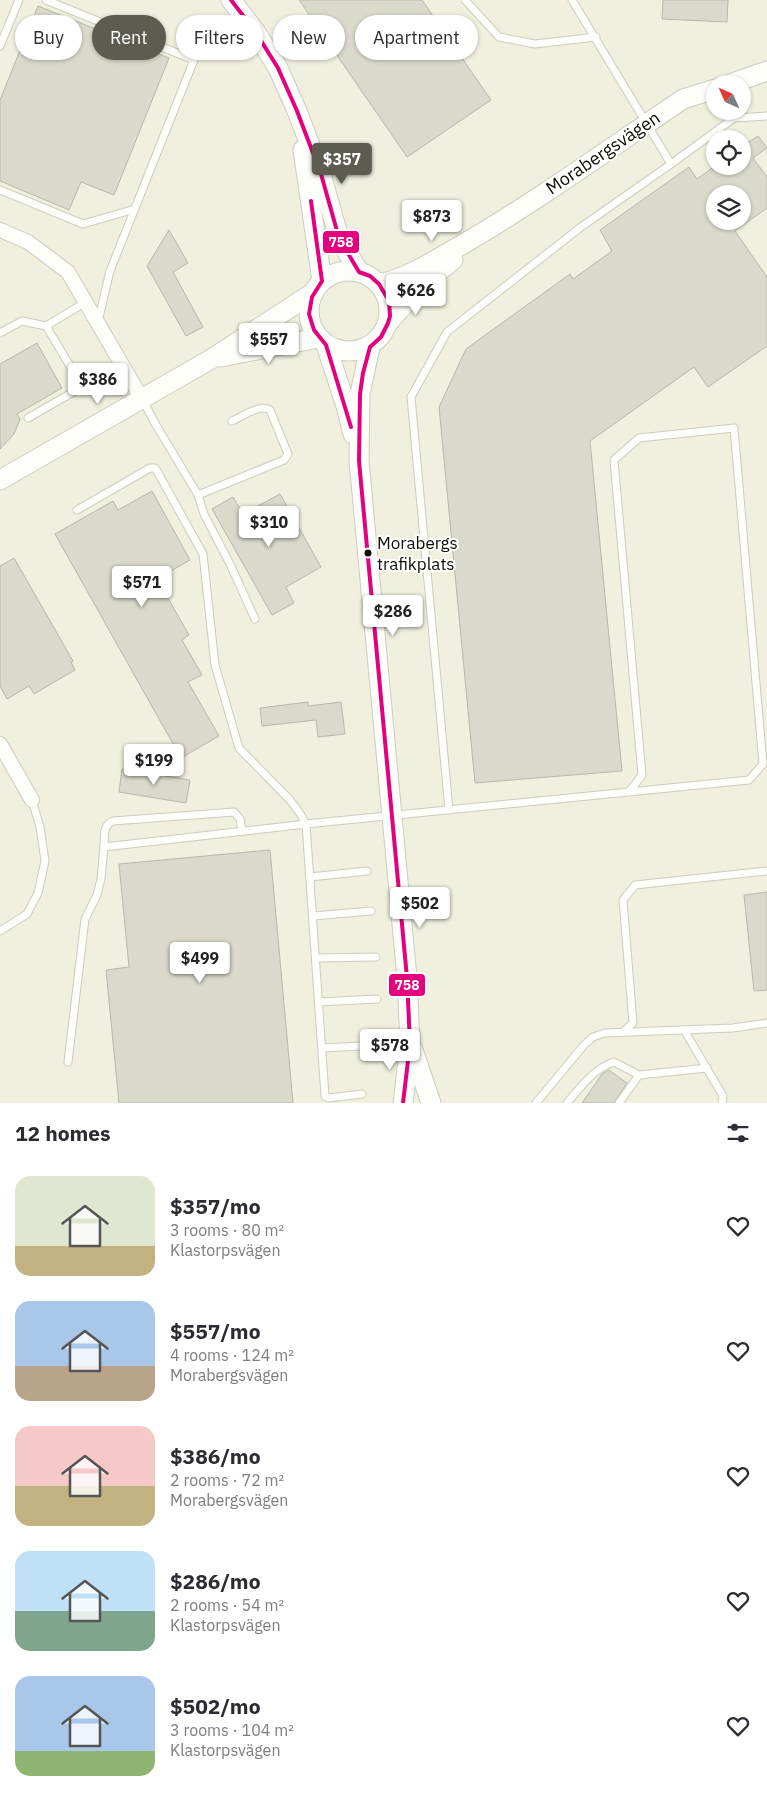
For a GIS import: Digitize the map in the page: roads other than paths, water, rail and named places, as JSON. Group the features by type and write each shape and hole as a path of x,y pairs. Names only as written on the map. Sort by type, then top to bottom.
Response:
{"street":[{"path":"231,0 255,31 278,68 321,174 339,238 359,272"},
{"path":"751,77 767,71"},
{"name":"Morabergsvägen","path":"388,323 419,287 495,226 683,100 706,92"},
{"path":"297,112 318,286 309,305 309,319 322,341 346,406 359,461"},
{"name":"Morabergsvägen","path":"380,284 394,281 411,273 495,226"},
{"path":"0,230 28,242 68,272 142,399"},
{"path":"0,480 213,358 334,273 348,271 370,276 380,284 389,300 390,316 381,337 370,346 359,351 336,350 322,341 213,358"},
{"path":"370,346 360,394 359,461 407,978 410,1044 403,1103"},
{"path":"0,744 32,800"},
{"path":"410,1044 431,1103"}],"lane":[{"path":"0,46 19,0"},
{"path":"46,0 194,60 110,271 98,323"},
{"path":"465,0 500,37 535,44 596,38"},
{"path":"572,0 671,164"},
{"path":"449,810 411,398 447,332 581,227 734,118 767,116"},
{"path":"0,190 83,224 135,209"},
{"path":"0,334 22,321 46,326 86,302"},
{"path":"46,326 70,366"},
{"path":"28,418 122,364"},
{"path":"142,399 198,495 204,514 230,564 254,619"},
{"path":"198,495 284,460 288,454 270,410 260,408 232,421"},
{"path":"104,847 306,824 392,816 749,780 763,764 734,428 639,438 614,460 642,775 629,792"},
{"path":"77,510 150,468 154,468 203,554 215,665 239,748 290,800 306,824 325,1096 329,1098 362,1094"},
{"path":"0,931 27,914 38,893 45,861 40,826 32,800"},
{"path":"68,1062 85,919 97,895 101,879 105,828 107,824 113,821 234,812 240,819 242,831"},
{"path":"310,877 367,871"},
{"path":"623,1032 632,1022 623,900 635,886 767,871"},
{"path":"313,916 371,911"},
{"path":"316,958 376,957"},
{"path":"319,1002 377,1000"},
{"path":"536,1103 593,1037 605,1033 733,1028 767,1023"},
{"path":"684,1030 723,1096 722,1103"},
{"path":"322,1048 380,1045"},
{"path":"568,1103 595,1071 604,1065 614,1062 639,1074 707,1068"},
{"path":"619,1103 639,1074"}],"place":[{"name":"Morabergs trafikplats","path":"368,553"}]}
